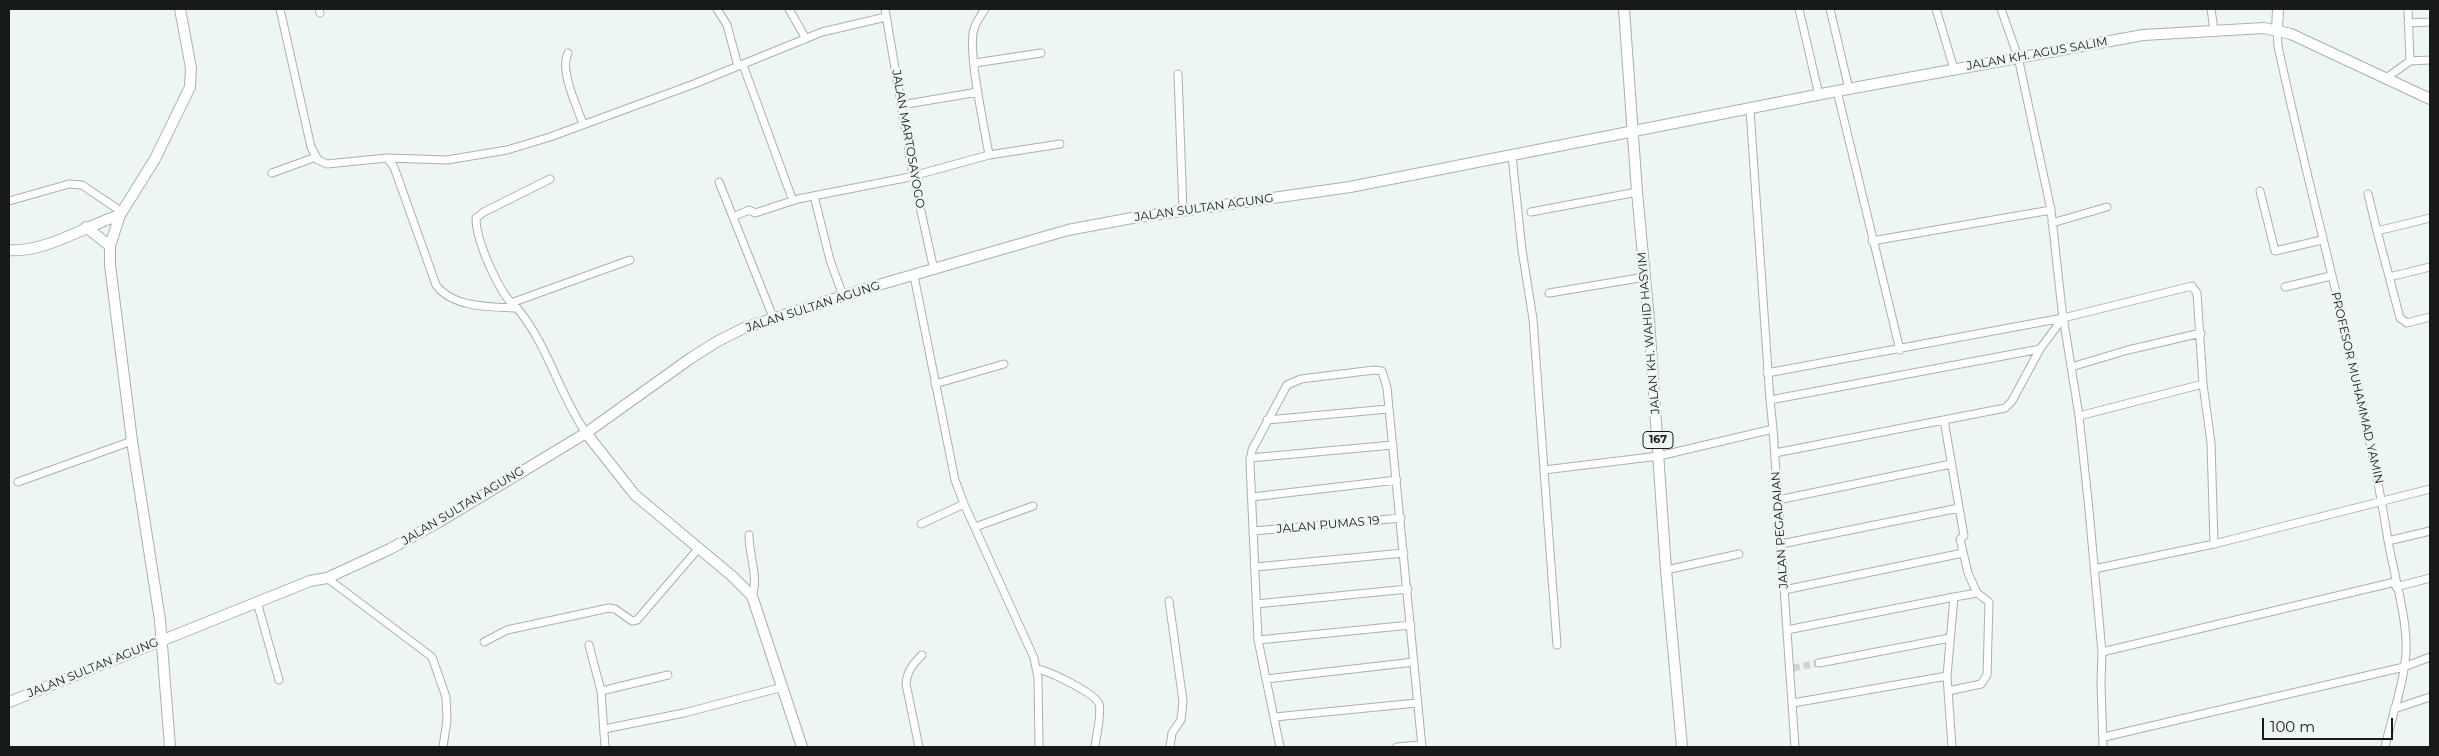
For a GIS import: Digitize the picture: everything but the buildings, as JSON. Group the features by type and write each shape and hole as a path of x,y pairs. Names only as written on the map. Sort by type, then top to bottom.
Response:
{"street":[{"path":"170,747 162,641 132,441 110,264 110,246 121,214 155,159 190,86 191,68 180,9"},
{"path":"280,9 311,147 321,163 327,164 387,158 430,160 491,154 550,137 740,66 806,39 847,25 886,17"},
{"path":"717,9 727,26 740,66 793,201"},
{"path":"789,9 806,39"},
{"name":"JALAN MARTOSAYOGO","path":"885,9 913,175 934,270"},
{"path":"985,9 974,30 978,92 989,155"},
{"name":"JALAN KH. WAHID HASYIM","path":"1624,9 1659,456 1666,570 1682,747"},
{"path":"1799,9 1819,95"},
{"path":"1830,9 1849,89"},
{"path":"1936,9 1954,69"},
{"path":"2001,9 2018,58 2052,210 2064,326 2079,416 2102,652 2103,747"},
{"path":"2211,9 2214,30"},
{"path":"2277,31 2278,9"},
{"path":"2408,9 2410,60"},
{"path":"2408,23 2430,22"},
{"name":"JALAN KH. AGUS SALIM","path":"1634,132 1837,91 2143,35 2214,30 2264,28 2291,34 2430,99"},
{"name":"PROFESOR MUHAMMAD YAMIN","path":"2277,31 2286,82 2382,502 2406,639 2404,667 2385,747"},
{"path":"568,53 565,58 566,74 583,124"},
{"path":"975,63 1041,53"},
{"path":"2386,78 2410,60 2430,60"},
{"path":"1178,74 1183,211"},
{"path":"1837,91 1900,350"},
{"path":"902,104 978,92"},
{"name":"JALAN PEGADAIAN","path":"1750,110 1767,373 1792,669 1795,747"},
{"name":"JALAN SULTAN AGUNG","path":"9,702 318,578 327,578 390,549 586,433 718,341 773,317 1068,230 1183,211 1324,192 1634,132"},
{"path":"732,217 749,210 755,213 793,201 864,187 989,155 1060,144"},
{"path":"1512,156 1522,250 1533,319 1558,645"},
{"path":"272,173 316,157"},
{"path":"387,158 394,167 436,285 440,290 465,302 480,307 514,306 630,260"},
{"path":"550,179 476,218 482,244 502,292 537,336 577,420 635,494 732,576 752,596 802,747"},
{"path":"719,182 773,317"},
{"path":"9,201 69,184 82,185 121,214"},
{"path":"2260,191 2275,250 2322,240"},
{"path":"1531,212 1637,192"},
{"path":"2368,194 2402,321 2407,323 2430,317"},
{"path":"814,196 830,260 843,296"},
{"path":"2052,223 2107,207"},
{"path":"1872,241 2052,210"},
{"path":"9,250 29,249 46,244 121,214"},
{"path":"2377,231 2430,218"},
{"path":"86,227 110,246"},
{"path":"2389,277 2430,267"},
{"path":"914,276 955,480 1037,669 1039,747"},
{"path":"2285,287 2331,276"},
{"path":"1549,293 1645,277"},
{"path":"1767,373 1900,350 2063,318 2192,286 2197,293 2203,384 2211,443 2214,544"},
{"path":"1775,453 1998,410 2009,405 2040,349 2063,318"},
{"path":"2071,367 2128,350 2201,333"},
{"path":"1770,400 2040,349"},
{"path":"935,384 1004,364"},
{"path":"1280,747 1258,640 1250,458 1267,420 1287,386 1291,383 1301,379 1374,370 1382,371 1384,374 1393,445 1408,589 1421,746 1397,747"},
{"path":"2079,416 2203,384"},
{"path":"1267,420 1388,410"},
{"path":"1944,420 1964,536 1960,539 1963,553 1976,593 1989,602 1987,675 1981,684 1948,691"},
{"path":"1544,470 1659,456 1773,429"},
{"path":"18,482 132,441"},
{"path":"1250,458 1393,445"},
{"path":"1778,500 1951,464"},
{"path":"1252,496 1397,480"},
{"path":"2094,569 2117,566 2214,544 2430,489"},
{"path":"921,524 964,504"},
{"path":"975,527 1033,506"},
{"path":"1781,544 1959,508"},
{"name":"JALAN PUMAS 19","path":"1254,532 1401,518"},
{"path":"2388,541 2430,531"},
{"path":"749,535 749,550 756,578 752,596"},
{"path":"484,642 507,630 609,608 615,609 632,621 638,620 698,549"},
{"path":"1255,567 1404,553"},
{"path":"1784,590 1963,553"},
{"path":"1666,570 1739,554"},
{"path":"327,578 432,657 446,697 447,720 443,747"},
{"path":"2102,652 2396,584 2430,578"},
{"path":"1256,604 1408,589"},
{"path":"1788,630 1976,593"},
{"path":"1952,747 1947,676 1954,597"},
{"path":"1169,601 1182,701 1181,720 1172,733 1170,747"},
{"path":"257,602 279,680"},
{"path":"1258,640 1411,626"},
{"path":"1819,663 1950,638"},
{"path":"590,645 601,691 605,747"},
{"path":"919,747 906,684 907,674 912,665 922,655"},
{"path":"2104,737 2404,667 2430,657"},
{"path":"1266,679 1414,662"},
{"path":"1037,669 1052,673 1096,699 1099,708 1096,747"},
{"path":"601,691 668,675"},
{"path":"1793,703 1947,676"},
{"path":"604,730 684,713 783,687"},
{"path":"2394,709 2430,697"},
{"path":"1275,717 1417,703"}],"tunnel":[{"path":"1793,668 1819,663"}]}
